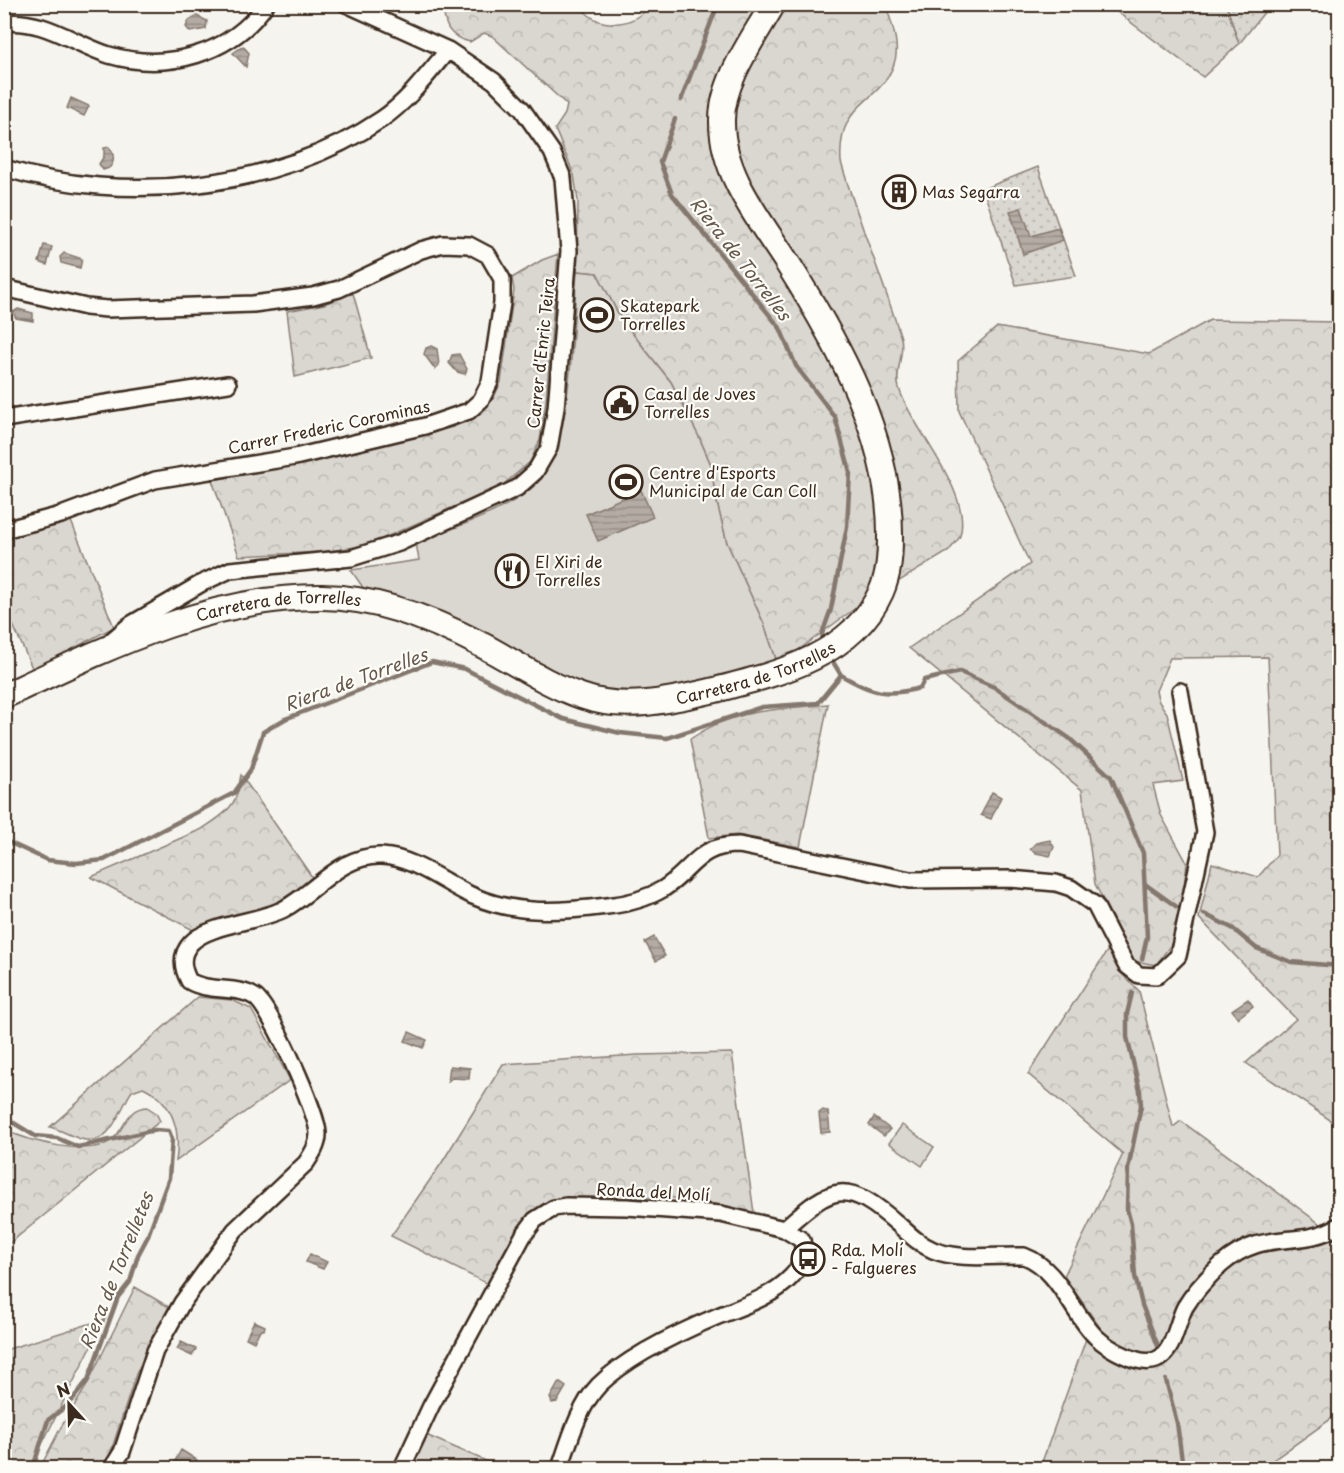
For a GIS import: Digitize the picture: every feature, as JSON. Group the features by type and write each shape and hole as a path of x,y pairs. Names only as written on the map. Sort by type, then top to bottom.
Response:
{"main road":[{"name":"Carretera de Torrelles","path":"4,696 97,652 232,606 274,599 325,597 367,603 434,622 564,689 603,703 669,700 768,677 798,666 844,638 869,614 881,591 889,567 890,519 880,456 864,408 844,362 812,303 742,191 726,154 723,139 723,107 730,85 773,4"}],"street":[{"path":"4,22 31,23 48,28 111,55 174,60 222,46 242,33 266,4"},
{"name":"Carrer d'Enric Teira","path":"97,652 130,625 202,582 230,570 351,558 399,543 517,488 529,479 549,448 556,408 569,239 563,178 552,152 522,110 494,81 448,50 346,4"},
{"path":"4,168 46,178 123,188 212,183 246,176 332,146 382,118 418,86 448,50"},
{"name":"Carrer Frederic Corominas","path":"4,288 86,308 283,302 339,290 421,250 443,244 469,245 488,255 502,279 502,303 490,382 481,400 469,411 424,426 295,457 154,480 61,515 4,530"},
{"path":"4,419 228,384"},
{"path":"112,1468 122,1452 155,1351 182,1303 235,1230 306,1163 318,1137 316,1122 297,1074 265,1007 250,994 208,989 189,981 183,961 185,951 197,938 284,909 339,867 369,857 382,856 406,861 474,896 512,908 559,911 641,899 663,889 713,847 739,845 910,880 1010,879 1056,883 1071,888 1095,905 1126,965 1133,972 1156,976 1178,956 1205,832 1180,691"},
{"path":"560,1468 590,1398 604,1381 673,1337 755,1300 790,1278 798,1269 804,1250 802,1240 784,1229 820,1199 839,1191 850,1192 879,1210 920,1243 934,1251 960,1256 1016,1256 1032,1259 1046,1270 1097,1338 1123,1355 1149,1362 1159,1359 1167,1351 1186,1306 1207,1280 1235,1254 1263,1241 1314,1237 1340,1226"},
{"name":"Ronda del Molí","path":"402,1468 431,1406 523,1236 544,1213 566,1206 678,1209 721,1214 784,1229"}],"green space":[{"path":"1226,4 1270,4 1270,5 1239,44"},
{"path":"443,5 581,5 595,19 614,23 634,19 649,5 886,5 896,42 894,64 887,78 852,115 845,126 841,162 901,338 899,388 915,422 950,480 958,500 962,519 960,536 949,551 861,604 778,665 764,624 727,543 715,495 711,465 671,382 621,319 597,273 577,271 578,201 574,175 555,129 565,114 567,105 492,36 484,33 470,42 452,33 446,24"},
{"path":"1108,5 1226,5 1239,44 1203,77"},
{"path":"1038,167 1076,276 1016,285 983,189"},
{"path":"558,254 546,402 540,440 530,462 503,485 368,545 323,552 239,556 212,480 291,466 410,438 453,427 475,417 493,399 501,382 514,290 512,278 542,260"},
{"name":"Centre d'Esports Municipal de Can Coll","path":"577,271 597,273 621,319 671,382 711,465 715,495 727,543 764,624 778,665 658,693 595,692 366,592 351,570 419,560 416,543 507,505 532,488 546,471 556,447 568,387"},
{"path":"353,293 371,358 295,377 287,311 324,304"},
{"path":"1210,320 1339,322 1339,1126 1246,1063 1296,1019 1199,918 1212,863 1258,877 1277,855 1268,657 1170,658 1156,691 1159,702 1167,713 1183,781 1153,785 1161,815 1187,863 1178,935 1156,965 1134,961 1095,884 1082,790 909,648 1030,564 959,411 958,361 997,327 1149,354"},
{"path":"71,521 114,627 33,670 5,607 4,539"},
{"path":"828,704 800,847 737,835 709,838 690,739 723,721 740,716 756,712"},
{"path":"241,775 312,877 300,888 258,911 197,932 91,877 202,829 227,810 235,800"},
{"path":"1109,948 1119,971 1139,991 1173,1127 1181,1121 1323,1226 1339,1218 1339,1413 1262,1468 1059,1468 1042,1462 1086,1339 1101,1329 1064,1276 1123,1154 1028,1074"},
{"path":"198,997 232,1000 251,1009 290,1080 176,1161 177,1138 173,1118 162,1100 143,1087 132,1091 113,1125 100,1138 81,1139 50,1127"},
{"path":"732,1053 754,1213 687,1198 571,1198 540,1209 528,1218 510,1241 488,1284 391,1236 441,1164 503,1064 637,1055"},
{"path":"147,1107 156,1113 160,1121 5,1247 5,1130 44,1143 89,1148 112,1140 130,1115 140,1108"},
{"path":"902,1125 934,1147 922,1166 889,1143"},
{"path":"135,1287 169,1307 136,1374 108,1461 103,1468 40,1468 61,1427 86,1387"},
{"path":"105,1319 30,1468 5,1468 5,1350"},
{"path":"426,1435 502,1468 411,1468"}],"shaded area":[{"path":"197,16 207,21 206,29 190,32 186,27 189,20"},
{"path":"243,46 249,53 246,67 233,53"},
{"path":"71,98 89,106 84,116 67,108"},
{"path":"109,147 113,154 113,161 110,167 103,170 99,164 104,156 104,148"},
{"path":"1021,208 1031,236 1058,228 1063,240 1023,254 1010,211"},
{"path":"44,245 52,247 47,265 39,262"},
{"path":"64,253 82,259 80,268 61,263 60,257"},
{"path":"18,309 33,313 33,321 16,318 13,312"},
{"path":"431,346 437,349 439,365 435,369 424,354 426,348"},
{"path":"459,354 467,369 465,374 457,372 449,363 452,355"},
{"path":"641,490 653,517 598,541 586,514"},
{"path":"992,792 1001,797 991,819 981,815"},
{"path":"1050,840 1054,847 1050,856 1030,849 1036,843"},
{"path":"654,937 665,956 656,961 645,942"},
{"path":"1248,999 1253,1006 1238,1018 1232,1010"},
{"path":"409,1032 427,1040 423,1048 405,1041"},
{"path":"450,1066 470,1068 469,1079 452,1078 448,1081"},
{"path":"823,1110 828,1112 830,1132 821,1133 819,1113"},
{"path":"874,1117 890,1129 884,1136 869,1125"},
{"path":"310,1254 327,1262 323,1269 306,1262"},
{"path":"254,1321 265,1326 264,1330 260,1330 254,1342 246,1338"},
{"path":"181,1342 196,1349 192,1356 177,1349"},
{"path":"559,1382 566,1387 557,1402 552,1403 550,1398"},
{"path":"181,1450 197,1460 192,1468 175,1461"}],"waterway":[{"name":"Riera de Torrelles","path":"681,100 718,4"},
{"name":"Riera de Torrelles","path":"675,119 660,162 672,194 780,328 796,366 835,417 850,472 847,527 831,609 822,634 825,644"},
{"name":"Riera de Torrelles","path":"4,840 47,860 76,863 104,860 234,793 251,769 263,732 285,719 432,662 465,669 563,719 620,733 667,738 762,707 818,703 841,675 830,657"},
{"path":"841,675 862,686 888,693 920,688 924,680 960,672 994,687 1069,738 1111,777 1143,853 1147,937 1142,959"},
{"path":"1145,884 1177,907"},
{"path":"1204,914 1232,928 1256,948 1291,962 1340,966"},
{"path":"1132,993 1127,1014 1127,1037 1140,1091 1141,1106 1128,1169 1127,1209 1131,1224 1135,1276 1142,1305 1158,1346"},
{"name":"Riera de Torrelletes","path":"4,1117 35,1136 57,1138 78,1147 155,1130 169,1131 172,1139 169,1178 147,1238 138,1255 130,1282 118,1297 88,1380 68,1405 48,1420 33,1468"},
{"path":"1166,1380 1177,1423 1183,1468"}],"place":[{"name":"Mas Segarra","path":"899,192"},
{"name":"Skatepark Torrelles","path":"597,315"},
{"name":"Casal de Joves Torrelles","path":"621,403"},
{"name":"Centre d'Esports Municipal de Can Coll","path":"626,482"},
{"name":"El Xiri de Torrelles","path":"512,571"},
{"name":"Rda. Molí - Falgueres","path":"808,1259"}]}
